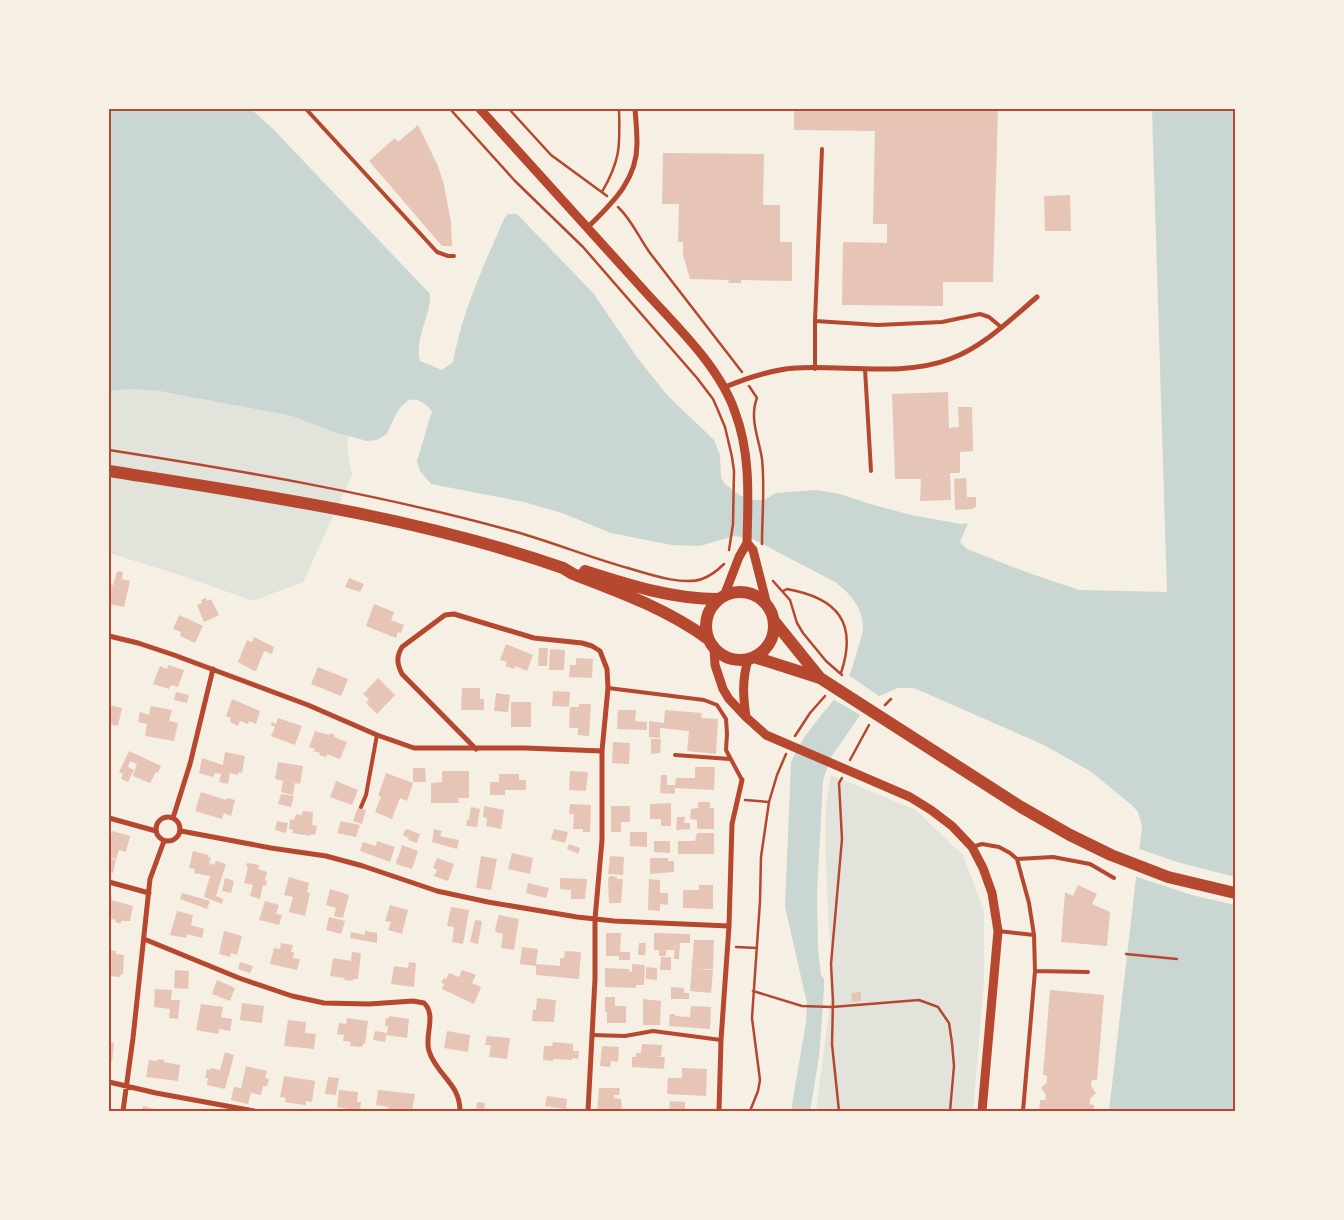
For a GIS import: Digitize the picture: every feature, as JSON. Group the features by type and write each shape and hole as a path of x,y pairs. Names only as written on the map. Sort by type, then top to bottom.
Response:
{"highway":[{"path":"109,471 331,508 479,542 563,568 573,574 659,608 690,626 721,655 729,659 739,661 751,658 764,651 774,632 774,621"},
{"path":"563,568 575,568 666,594 696,599 721,598"},
{"path":"711,644 705,628 711,607 721,598 733,592 752,594 767,605 774,621 820,678"},
{"path":"751,658 772,661 820,678 1021,807 1070,835 1111,855 1159,874 1235,893"}],"street":[{"path":"480,109 678,330 725,387 736,413 742,437 748,482 747,543 742,550 721,598"},
{"path":"587,228 613,202 631,175 636,158 637,145 635,109"},
{"path":"725,387 763,374 795,368 865,369 914,367 950,360 969,350 1001,328 1037,297"},
{"path":"747,543 752,550 767,605"},
{"path":"476,749 402,674 399,667 398,654 402,647 445,615 454,614 534,638 582,643 600,651 608,669 608,688 602,752 602,840 595,919 595,979 588,1111"},
{"path":"109,636 138,643 213,669 414,748 525,748 602,752"},
{"path":"711,644 715,665 723,689 729,699 766,734 910,797 952,826 972,847 983,868 992,893 998,931 982,1111"},
{"path":"746,717 743,690 744,675 751,658"},
{"path":"173,818 190,764 213,669"},
{"path":"719,1111 721,1040 729,926 732,824 742,780"},
{"path":"167,817 173,818 178,821 181,831 174,840 164,841 156,831 157,824 167,817"},
{"path":"109,818 156,831"},
{"path":"181,831 326,856 459,897 595,919 729,926"},
{"path":"123,1111 149,893 154,867 164,841"},
{"path":"109,882 149,893"},
{"path":"144,939 254,984 292,996 324,1003 369,1004 413,1001 424,1003 430,1014 427,1040 429,1050 438,1068 459,1096 460,1111"},
{"path":"109,1082 254,1111"}],"lane":[{"path":"306,109 437,252 454,256"},
{"path":"815,368 815,321 822,149"},
{"path":"815,321 878,325 942,322 980,314 989,317 1001,328"},
{"path":"865,369 871,472"},
{"path":"608,688 704,700 715,704 726,719 726,750 742,780"},
{"path":"362,807 377,735"},
{"path":"675,755 730,759"},
{"path":"972,847 982,844 999,847 1010,852 1017,859 1029,903 1034,935 1035,971 1023,1111"},
{"path":"1017,859 1053,857 1090,864 1114,878"},
{"path":"998,931 1034,935"},
{"path":"1035,971 1088,972"},
{"path":"592,1035 625,1036 652,1031 721,1040"}],"path":[{"path":"450,109 515,181 583,247 697,378 713,400 725,427 732,457 734,482 733,524 728,556"},
{"path":"509,109 551,155 602,192 626,215 650,254 739,366 757,398 754,406 754,422 762,458 762,546"},
{"path":"602,192 612,175 620,149 620,109"},
{"path":"771,576 773,582 790,600 797,623 803,633 829,665 844,676"},
{"path":"881,711 891,699"},
{"path":"879,700 887,705"},
{"path":"847,767 870,723"},
{"path":"750,1111 760,1080 752,1018 757,948 760,857 769,802 777,775"},
{"path":"839,1111 832,1044 832,946 842,839 839,783 843,775"},
{"path":"737,800 769,802"},
{"path":"727,947 757,948"},
{"path":"1126,954 1178,959"},
{"path":"753,991 802,1006 832,1007 919,1000 938,1007 949,1023 954,1066 950,1111"}],"shaded area":[{"path":"109,109 251,109 273,129 430,294 430,302 419,344 420,361 442,370 453,362 462,325 474,289 504,219 508,214 517,214 593,293 639,360 670,398 714,440 720,455 721,478 725,484 741,496 751,500 764,500 776,493 817,490 840,494 911,515 961,524 968,523 960,542 967,549 1079,590 1167,592 1152,109 1235,109 1235,1111 1109,1111 1142,826 1138,812 1090,771 1042,744 914,688 898,688 877,697 863,711 831,757 823,780 817,894 818,949 821,975 824,979 819,1057 810,1111 791,1111 806,1022 807,1003 785,907 791,763 801,742 843,687 851,672 863,629 859,608 855,602 835,582 753,539 734,536 700,546 672,545 611,533 562,513 524,502 431,484 420,471 417,461 432,411 416,400 409,400 404,404 387,434 377,440 367,441 333,432 292,416 159,391 131,389 109,391"},
{"path":"131,389 159,391 292,416 348,436 347,445 352,475 303,582 253,601 180,575 109,553 109,391"},
{"path":"831,775 916,810 963,855 984,911 984,982 973,1111 816,1111 833,982 825,837 826,805"}],"pier":[{"path":"847,674 882,698 862,716 831,698 842,685"},
{"path":"1137,848 1177,862 1235,877 1235,905 1192,895 1134,876"}],"building":[{"path":"794,109 998,109 993,282 943,282 943,306 842,305 843,242 887,243 887,224 873,224 875,131 794,130"},
{"path":"418,125 438,166 444,185 451,222 452,246 442,246 369,161 395,138 398,142"},
{"path":"663,153 764,154 763,205 780,205 780,242 792,242 792,281 741,280 741,283 728,283 729,280 690,279 683,255 683,242 678,242 679,204 662,204"},
{"path":"1070,195 1071,231 1045,231 1044,196"},
{"path":"948,392 949,428 959,427 958,407 972,407 973,451 960,452 960,473 950,473 951,500 920,501 921,479 895,479 892,394"},
{"path":"966,478 967,497 976,497 976,507 973,509 955,510 954,479"},
{"path":"117,571 123,572 122,579 130,581 124,607 109,604 111,585 113,585"},
{"path":"349,578 364,584 360,592 345,587"},
{"path":"206,598 207,601 211,599 219,615 204,622 197,605"},
{"path":"374,604 394,612 391,620 404,625 401,633 398,632 396,638 366,626"},
{"path":"179,615 203,626 195,643 180,636 181,632 173,629"},
{"path":"254,637 274,647 272,654 264,651 256,671 238,662 247,640 252,642"},
{"path":"506,644 533,655 527,671 515,666 514,669 505,666 507,662 500,660"},
{"path":"539,648 548,648 547,666 538,666"},
{"path":"550,649 565,650 564,670 549,670"},
{"path":"576,658 593,659 592,678 569,677 570,665 576,665"},
{"path":"168,665 184,670 178,687 171,685 169,689 153,684 160,666 167,669"},
{"path":"318,667 348,679 341,696 311,684"},
{"path":"378,678 395,695 377,714 366,703 369,699 363,694"},
{"path":"462,688 480,688 480,699 484,699 484,710 461,710"},
{"path":"553,691 570,692 569,707 552,706"},
{"path":"176,692 189,695 187,703 174,700"},
{"path":"496,693 510,695 508,712 494,711"},
{"path":"232,699 260,711 256,724 249,721 248,724 240,721 238,726 230,721 231,718 226,716"},
{"path":"511,702 531,702 531,727 511,727"},
{"path":"579,704 591,704 589,736 578,735 578,728 569,728 570,707 579,707"},
{"path":"109,705 122,708 118,726 109,724"},
{"path":"151,706 172,710 169,721 178,723 174,741 145,736 147,724 138,722 140,712 149,715"},
{"path":"618,710 636,710 635,721 647,722 647,730 617,729"},
{"path":"665,710 702,713 701,718 718,719 716,754 687,751 689,731 660,728 660,738 649,737 649,721 664,723"},
{"path":"278,718 302,726 295,745 271,736 275,727 271,725 272,722 276,724"},
{"path":"315,731 329,735 330,733 335,735 334,737 347,742 340,759 327,754 326,757 319,755 320,753 313,751 315,749 309,747"},
{"path":"651,739 661,739 660,753 651,754"},
{"path":"613,742 630,743 629,764 612,763"},
{"path":"129,751 161,766 150,783 133,776 137,764 130,761 128,767 134,770 128,782 121,779 123,774 119,772"},
{"path":"225,752 245,756 242,773 239,772 238,775 230,773 228,784 219,782 221,774 215,773 213,777 199,773 202,758 223,765"},
{"path":"278,762 303,766 300,784 295,783 293,795 281,792 283,781 275,779"},
{"path":"695,767 715,767 714,790 675,788 675,794 660,793 661,775 667,775 667,785 675,785 676,778 695,778"},
{"path":"413,768 425,768 426,782 413,782"},
{"path":"442,771 469,771 469,798 458,798 459,803 431,803 431,783 442,782"},
{"path":"570,771 588,772 586,791 569,790"},
{"path":"386,773 413,783 407,801 400,798 392,819 375,812 381,797 378,796"},
{"path":"499,774 519,774 519,780 526,780 526,790 505,790 505,795 490,795 490,782 499,782"},
{"path":"336,781 358,790 352,805 330,797"},
{"path":"201,792 226,800 227,798 235,800 231,816 224,813 222,819 195,811"},
{"path":"281,794 294,796 291,807 278,804"},
{"path":"698,802 710,802 710,808 714,808 714,829 697,829 697,820 690,819 691,809 698,808"},
{"path":"671,803 671,826 661,826 661,819 650,819 650,804"},
{"path":"570,804 591,805 590,832 583,832 583,829 573,829 574,814 569,814"},
{"path":"484,806 504,810 501,829 486,826 487,818 483,817"},
{"path":"611,806 630,806 630,822 621,822 621,832 611,832"},
{"path":"358,807 366,810 362,824 353,821"},
{"path":"471,807 480,809 477,827 466,826"},
{"path":"303,811 313,812 312,825 317,826 315,835 292,833 293,830 289,829 290,819 294,820 296,814 302,815"},
{"path":"677,817 685,817 684,823 690,823 690,829 676,830"},
{"path":"277,821 288,823 286,833 275,830"},
{"path":"341,821 360,825 356,837 337,833"},
{"path":"407,829 420,834 417,843 408,840 409,838 403,835"},
{"path":"434,829 442,831 440,836 459,840 457,849 432,842"},
{"path":"554,829 568,832 565,843 551,839"},
{"path":"112,831 130,836 126,852 119,850 116,859 109,857 109,843"},
{"path":"630,832 647,832 647,847 630,846"},
{"path":"697,833 714,833 714,854 678,854 678,841 695,841"},
{"path":"377,841 395,847 390,862 360,851 363,842 376,846"},
{"path":"654,841 670,841 670,853 654,852"},
{"path":"569,844 580,848 578,854 567,849"},
{"path":"402,845 418,851 412,869 396,864"},
{"path":"193,851 209,855 208,857 211,858 209,863 214,865 216,861 226,864 216,896 223,899 222,904 204,897 210,876 194,873 195,869 189,868"},
{"path":"512,853 533,858 530,874 508,869"},
{"path":"481,856 497,859 491,890 476,888"},
{"path":"610,856 624,857 623,875 608,874"},
{"path":"109,858 116,860 113,873 109,872"},
{"path":"437,858 454,864 448,881 434,876 437,870 433,868"},
{"path":"650,858 668,858 668,861 674,861 674,872 650,874"},
{"path":"247,863 259,865 258,869 267,872 266,886 263,885 260,899 250,896 253,885 244,883 248,867 246,866"},
{"path":"610,876 623,879 621,903 609,903 608,879"},
{"path":"289,877 309,883 307,892 310,893 305,916 289,912 293,897 284,895"},
{"path":"225,878 234,881 231,893 222,891"},
{"path":"560,878 587,879 585,899 571,899 571,890 560,889"},
{"path":"649,879 660,880 660,893 668,893 668,905 660,904 660,911 648,910"},
{"path":"528,883 549,888 546,898 526,893"},
{"path":"699,885 713,885 713,909 683,908 683,890 699,890"},
{"path":"1078,885 1097,894 1092,904 1110,912 1107,946 1061,942 1065,892 1073,896"},
{"path":"330,889 349,895 343,918 334,916 336,908 326,905"},
{"path":"182,893 210,901 207,909 180,899"},
{"path":"109,895 112,896 111,900 133,906 130,921 121,921 121,924 109,918"},
{"path":"265,901 279,905 276,914 282,915 279,925 259,920"},
{"path":"390,905 408,910 402,934 388,930 391,922 385,921"},
{"path":"451,907 469,910 463,944 452,942 454,927 447,926"},
{"path":"177,911 193,915 191,925 204,929 202,938 187,934 186,938 170,935"},
{"path":"499,915 519,919 514,950 501,948 503,934 496,932 495,929"},
{"path":"329,917 345,921 341,934 326,930"},
{"path":"475,920 482,921 478,944 470,942"},
{"path":"224,931 242,936 237,955 231,953 230,957 219,954"},
{"path":"365,931 377,933 377,943 350,938 351,932 365,935"},
{"path":"606,933 621,933 620,952 630,952 630,960 619,960 619,956 606,956"},
{"path":"654,933 690,934 690,943 680,943 679,959 674,959 675,943 674,950 666,950 666,956 659,956 659,950 654,950"},
{"path":"694,940 714,940 713,969 696,969 713,970 711,993 690,991"},
{"path":"281,943 293,945 291,952 294,952 293,958 300,959 297,970 270,964 274,948 280,949"},
{"path":"639,943 646,943 645,955 638,955"},
{"path":"522,947 538,949 536,964 560,966 560,958 564,958 565,951 581,952 579,979 536,975 536,966 520,964"},
{"path":"109,950 116,951 116,954 124,955 123,974 120,977 109,976"},
{"path":"352,952 361,953 358,979 353,979 353,981 330,976 333,958 351,961"},
{"path":"661,957 671,957 671,970 660,970"},
{"path":"240,962 253,966 250,973 238,969"},
{"path":"409,962 416,963 414,987 391,984 394,966 408,968"},
{"path":"632,964 645,965 644,985 636,985 636,988 605,987 605,968 629,969 632,972"},
{"path":"646,967 657,968 657,980 646,979"},
{"path":"175,970 189,971 188,989 174,988"},
{"path":"462,970 476,975 472,983 481,987 474,1004 442,989 444,984 441,982 444,978 446,979 449,973 459,977"},
{"path":"217,980 235,988 230,1001 212,994"},
{"path":"671,987 684,988 684,993 689,993 689,999 671,999"},
{"path":"155,989 172,990 171,1000 180,1000 178,1019 169,1018 170,1009 154,1007"},
{"path":"1050,990 1104,995 1097,1080 1092,1080 1091,1086 1096,1093 1090,1099 1090,1104 1094,1105 1094,1111 1039,1111 1040,1100 1045,1100 1046,1095 1041,1088 1047,1082 1047,1076 1043,1075"},
{"path":"861,992 861,1001 852,1002 851,993"},
{"path":"605,997 615,997 615,1006 626,1006 626,1023 607,1023"},
{"path":"537,998 556,1000 554,1022 532,1021 533,1010 536,1010"},
{"path":"643,999 661,1001 660,1025 643,1025"},
{"path":"242,1003 264,1006 262,1023 240,1020"},
{"path":"201,1004 223,1007 221,1017 232,1019 230,1031 219,1029 218,1034 196,1030"},
{"path":"691,1006 711,1007 710,1029 669,1026 670,1014 690,1017"},
{"path":"389,1016 409,1019 407,1038 386,1035 385,1042 373,1040 375,1031 387,1033 388,1026 385,1026 386,1018 389,1018"},
{"path":"347,1018 368,1021 365,1044 362,1047 350,1046 351,1042 343,1041 344,1035 337,1034 339,1023 346,1024"},
{"path":"288,1020 306,1022 305,1033 316,1034 314,1049 284,1046"},
{"path":"447,1031 470,1035 468,1052 444,1048"},
{"path":"487,1036 510,1038 507,1059 489,1057 491,1045 485,1045"},
{"path":"109,1042 114,1043 112,1062 109,1062"},
{"path":"553,1042 573,1044 573,1051 579,1051 578,1059 543,1060 544,1046 552,1046"},
{"path":"642,1044 662,1045 661,1056 657,1057 665,1057 664,1069 632,1067 632,1057 636,1057 636,1053 641,1053"},
{"path":"602,1046 619,1047 618,1062 611,1061 610,1067 600,1066"},
{"path":"225,1052 234,1055 225,1089 207,1085 208,1078 205,1078 207,1069 220,1070"},
{"path":"158,1059 180,1065 178,1081 146,1077 149,1060 157,1061"},
{"path":"246,1066 267,1071 265,1078 269,1079 267,1086 263,1086 261,1095 251,1093 248,1104 231,1100 234,1087 241,1088"},
{"path":"682,1068 707,1069 706,1096 667,1094 668,1078 682,1078"},
{"path":"284,1076 315,1081 312,1102 306,1101 306,1105 285,1102 286,1098 280,1097"},
{"path":"328,1077 339,1078 336,1095 325,1094"},
{"path":"599,1088 620,1088 619,1095 614,1095 614,1098 621,1099 622,1111 597,1111"},
{"path":"339,1090 358,1092 357,1102 361,1102 360,1111 349,1111 349,1109 337,1107"},
{"path":"378,1090 415,1094 412,1111 388,1111 388,1107 376,1105"},
{"path":"547,1096 567,1099 566,1109 545,1106"},
{"path":"670,1101 685,1102 685,1111 669,1111"},
{"path":"477,1102 485,1103 484,1111 476,1111"},
{"path":"143,1106 163,1111 142,1111"}]}
